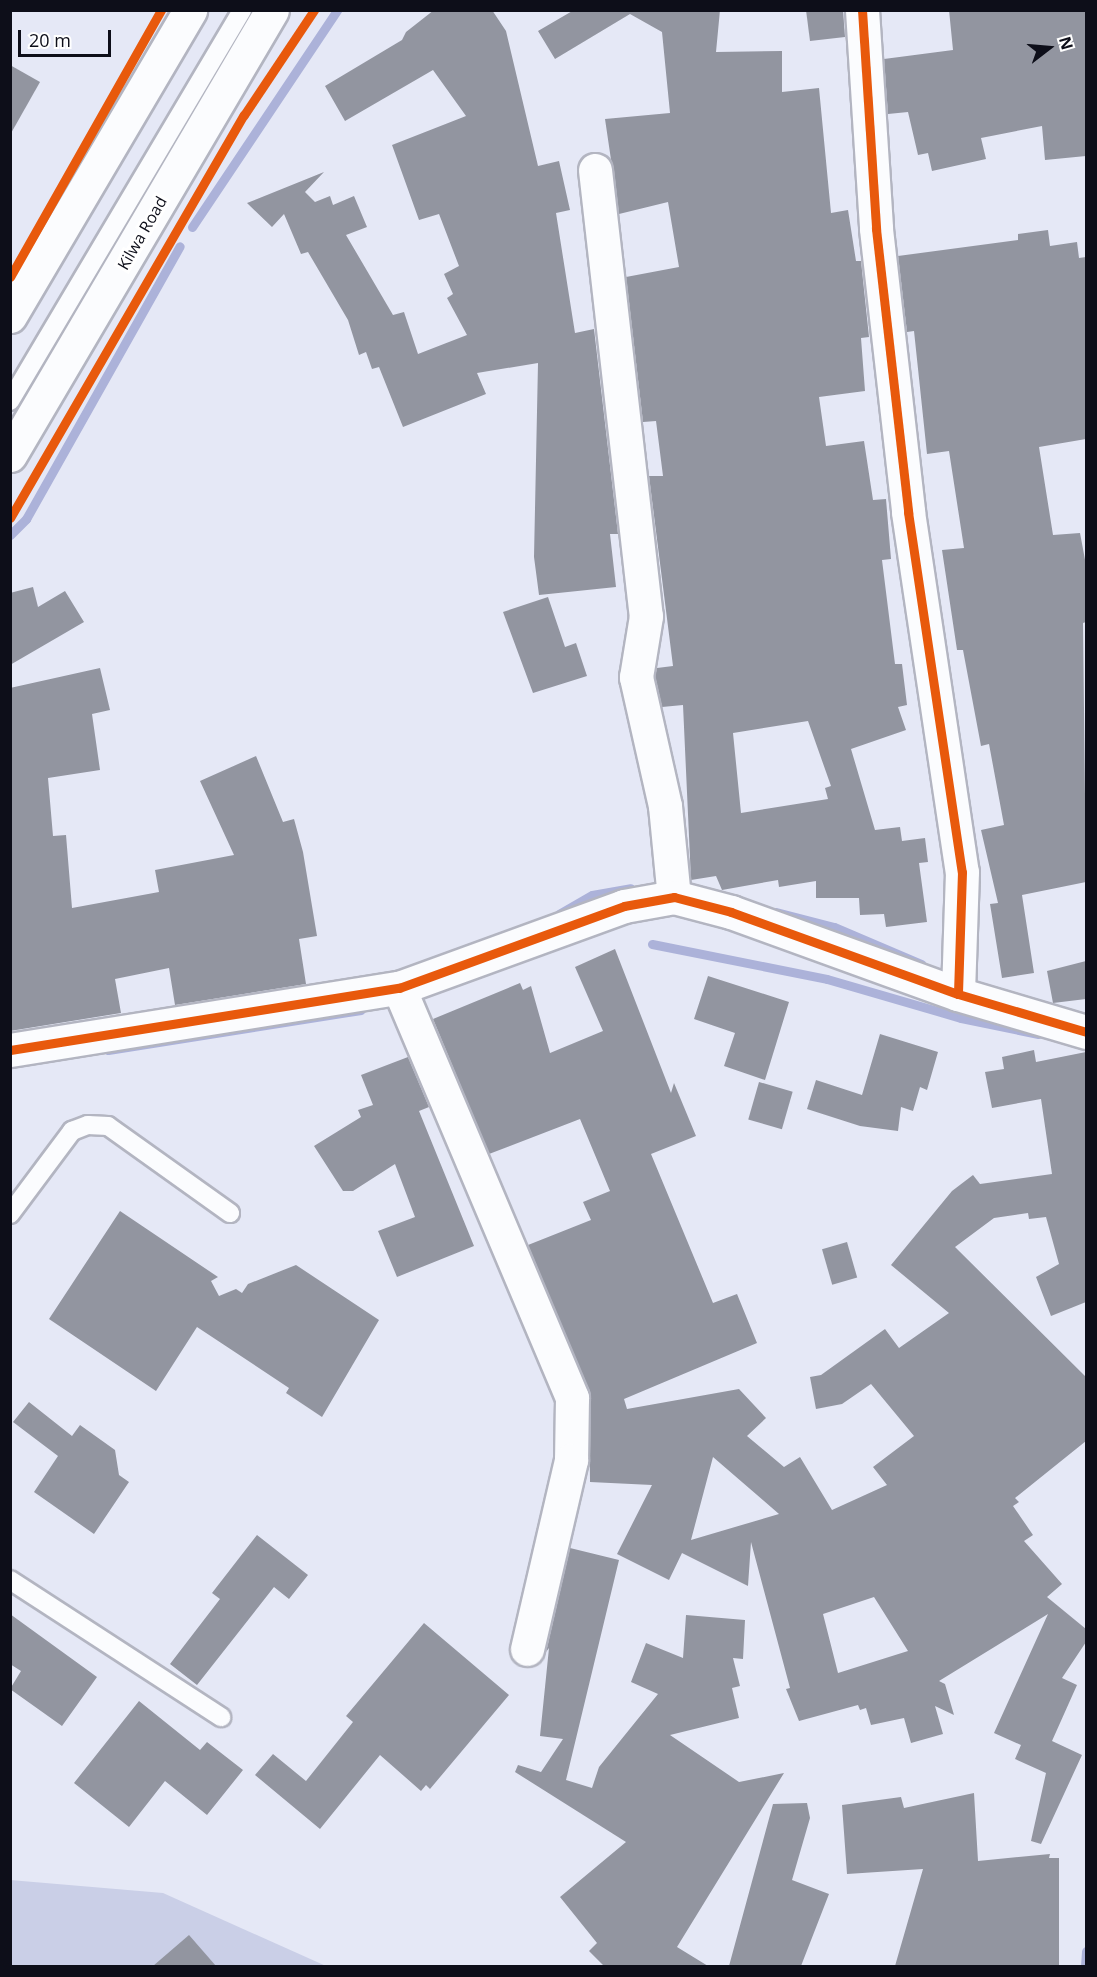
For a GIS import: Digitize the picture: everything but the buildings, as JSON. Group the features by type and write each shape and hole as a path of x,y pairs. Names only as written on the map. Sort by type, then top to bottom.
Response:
{"main road":[{"path":"10,316 190,10"},
{"name":"Kilwa Road","path":"10,455 272,10"},
{"path":"862,10 876,229 908,512 962,872 958,994"},
{"path":"595,170 646,616 636,676 665,806 674,897"},
{"path":"10,1050 190,1025 399,988 624,906 674,897 730,912 958,994 1086,1032"},
{"path":"399,988 572,1398 571,1460 527,1649"}],"lane":[{"path":"10,401 242,10"},
{"path":"10,1214 72,1131 88,1125 108,1126 230,1213"},
{"path":"10,1580 221,1717"}],"shaded area":[{"path":"10,1880 163,1893 326,1966 11,1966"}],"waterway":[{"path":"192,227 337,10"},
{"path":"10,535 26,519 180,246"},
{"path":"559,914 592,895 630,888"},
{"path":"776,912 834,927 921,964"},
{"path":"652,944 827,979 961,1018 1038,1034"},
{"path":"108,1050 361,1010"},
{"path":"1085,1966 1086,1951"}],"cycle path":[{"path":"10,277 161,10"},
{"path":"10,518 244,115 314,10"},
{"path":"862,10 876,229 908,512 962,872 958,994"},
{"path":"10,1050 399,988 624,906 674,897 731,912 958,994 1086,1032"}]}
